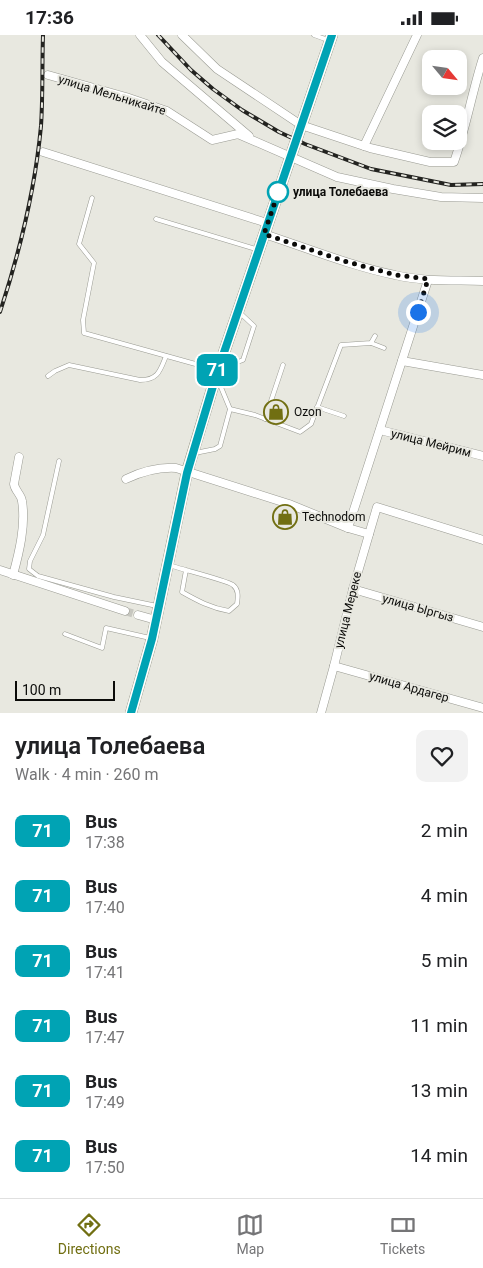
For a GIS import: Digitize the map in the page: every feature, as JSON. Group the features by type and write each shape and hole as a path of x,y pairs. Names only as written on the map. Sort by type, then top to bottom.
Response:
{"main road":[{"path":"131,713 152,639 166,565 187,473 217,373 258,250 332,38"}],"street":[{"name":"улица Мельникайте","path":"140,35 162,62 256,141"},
{"path":"182,35 217,69 301,125 364,146 430,162 454,163 483,58"},
{"path":"364,146 417,35"},
{"name":"улица Мельникайте","path":"48,75 126,97 167,111 212,140 238,134 337,177 442,197 483,198"},
{"path":"43,152 266,228 344,261 396,275 428,279 483,281"},
{"path":"348,528 428,279"},
{"path":"402,361 483,375"},
{"name":"улица Мейрим","path":"380,429 483,456"},
{"path":"13,575 22,535 21,495 14,488 19,457"},
{"path":"126,479 136,474 167,467 176,468 289,504 348,528 369,534"},
{"name":"улица Мереке","path":"321,713 353,589 377,507 483,540"},
{"path":"0,570 125,611"},
{"name":"улица Ыргыз","path":"353,589 483,627"},
{"path":"138,615 156,620"},
{"name":"улица Ардагер","path":"334,666 483,708"}],"lane":[{"path":"314,35 332,38"},
{"path":"92,198 79,244 94,263 82,320 84,333 166,356 217,373 243,360 254,326 238,311"},
{"path":"156,219 258,250"},
{"path":"372,343 375,336"},
{"path":"230,409 265,419 300,433 311,424 341,345 372,343 384,348"},
{"path":"48,376 70,365 140,380 149,380 155,377 166,356"},
{"path":"265,419 283,365"},
{"path":"193,453 215,449 220,446 230,409 217,373"},
{"path":"317,407 344,416"},
{"path":"58,461 43,535 30,561 29,569 38,576 114,597 158,606"},
{"path":"166,565 186,570 233,585 238,593 237,604 229,611 218,609 205,605 182,592 186,570"},
{"path":"65,634 102,648 106,628 152,639"}],"tunnel":[{"path":"125,611 138,615"}],"railway":[{"path":"0,312 20,243 35,173 41,126 43,35"},
{"path":"158,35 191,70 213,89 242,110 279,132 305,144 371,169 451,185 483,184"}],"bus line":[{"name":"71","path":"131,713 152,639 166,565 187,473 216,376 332,35"}],"place":[{"name":"улица Толебаева","path":"278,192"},
{"name":"Ozon","path":"276,412"},
{"name":"Technodom","path":"285,517"}],"route":[{"path":"278,192 279,190 264,234 344,261 396,275 428,279 418,312"}]}
